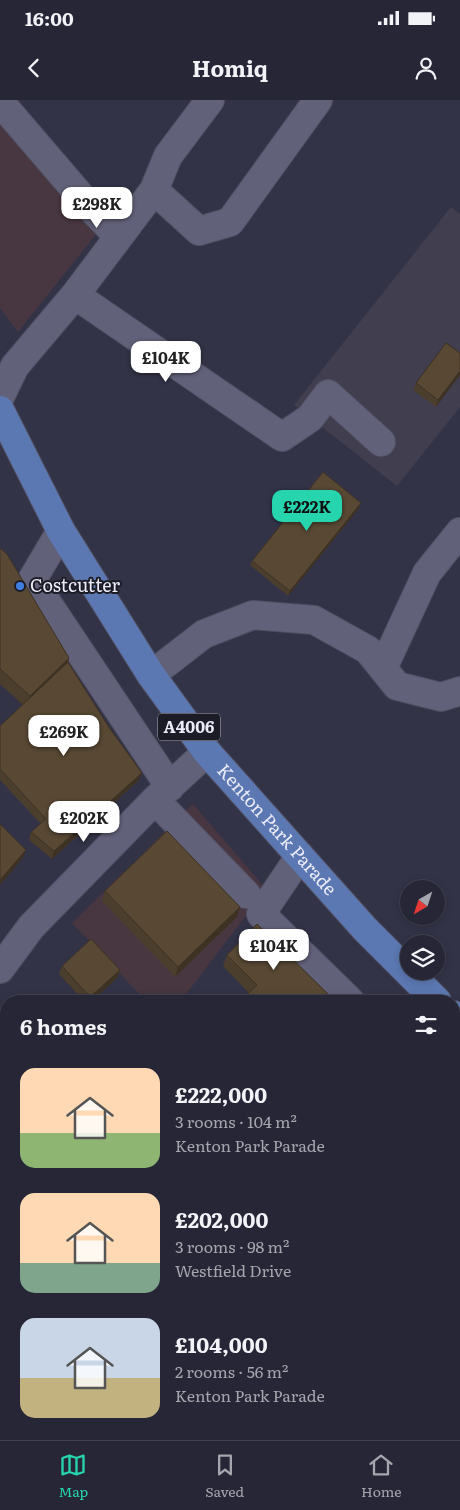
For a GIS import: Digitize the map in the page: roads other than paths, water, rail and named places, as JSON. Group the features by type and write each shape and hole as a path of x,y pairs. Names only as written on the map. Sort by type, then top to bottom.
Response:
{"main road":[{"name":"Kenton Park Parade","path":"0,410 61,531 151,675 207,752 365,929 431,995"}],"street":[{"path":"0,397 15,366 75,294 154,190 168,156 210,100"},
{"path":"154,190 199,231 230,222 318,100"},
{"path":"0,102 90,207 118,236"},
{"path":"75,294 282,436 310,418 328,394 381,442"},
{"path":"61,531 32,580 162,794 246,894"},
{"path":"383,668 427,573 460,532"},
{"path":"151,675 204,634 253,615 314,620 368,650 397,686 441,697 460,691"},
{"path":"0,969 31,927 162,794 207,752"},
{"path":"300,856 260,914 344,995"}],"place":[{"name":"Costcutter","path":"20,586"}]}
